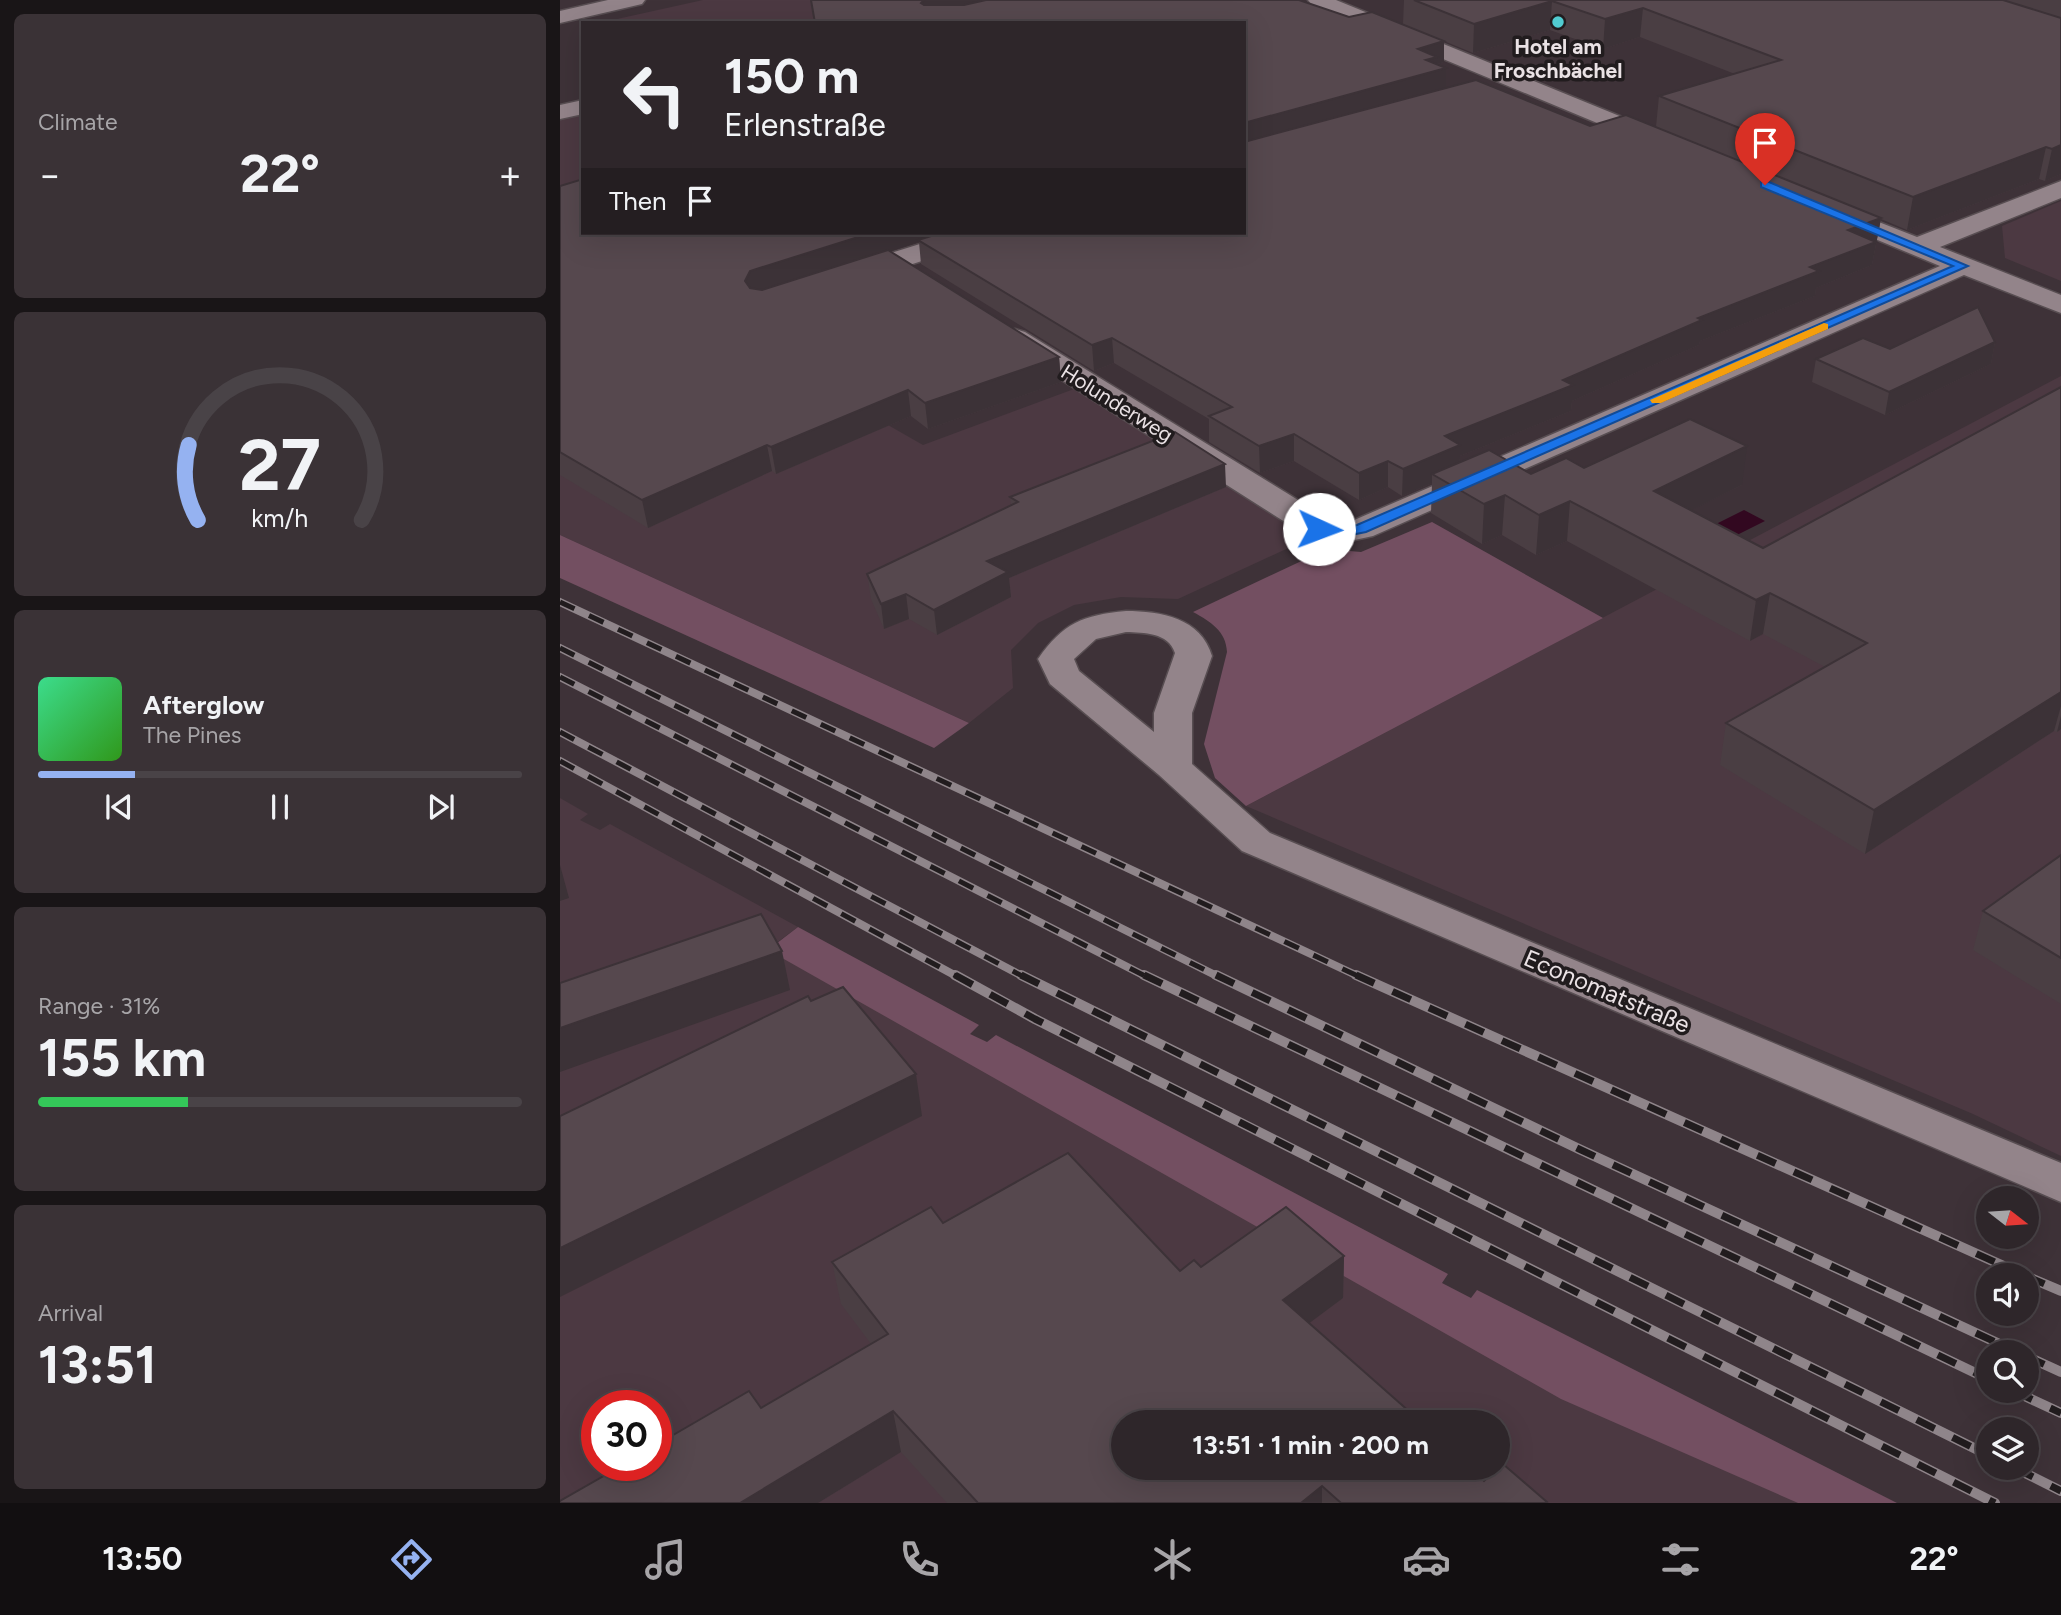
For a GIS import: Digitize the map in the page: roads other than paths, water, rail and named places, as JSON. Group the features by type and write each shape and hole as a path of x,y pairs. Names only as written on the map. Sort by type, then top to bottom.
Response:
{"street":[{"path":"560,17 635,0"},
{"path":"1318,0 1677,148"},
{"path":"1480,89 1514,80"},
{"path":"560,112 581,107"},
{"path":"1916,247 2061,189"},
{"path":"1803,200 2061,305"},
{"path":"829,282 975,235"},
{"path":"893,261 924,281"},
{"name":"Holunderweg","path":"994,325 1319,529 1336,534 1361,529 1493,473 1962,266"},
{"name":"Economatstraße","path":"1173,767 1256,842 2061,1183"}],"railway":[{"path":"560,602 1360,977"},
{"path":"560,648 1219,977"},
{"path":"560,677 1147,977"},
{"path":"560,732 1024,977"},
{"path":"560,761 958,977"},
{"path":"955,975 1035,1019 1995,1503"},
{"path":"1021,975 1976,1449"},
{"path":"1144,975 1976,1373"},
{"path":"1216,975 1579,1149 1991,1340"},
{"path":"1356,975 2061,1291"},
{"path":"2039,1362 2061,1372"},
{"path":"2039,1403 2061,1413"},
{"path":"2039,1480 2061,1491"}],"place":[{"name":"Hotel am Froschbächel","path":"1558,22"}]}
